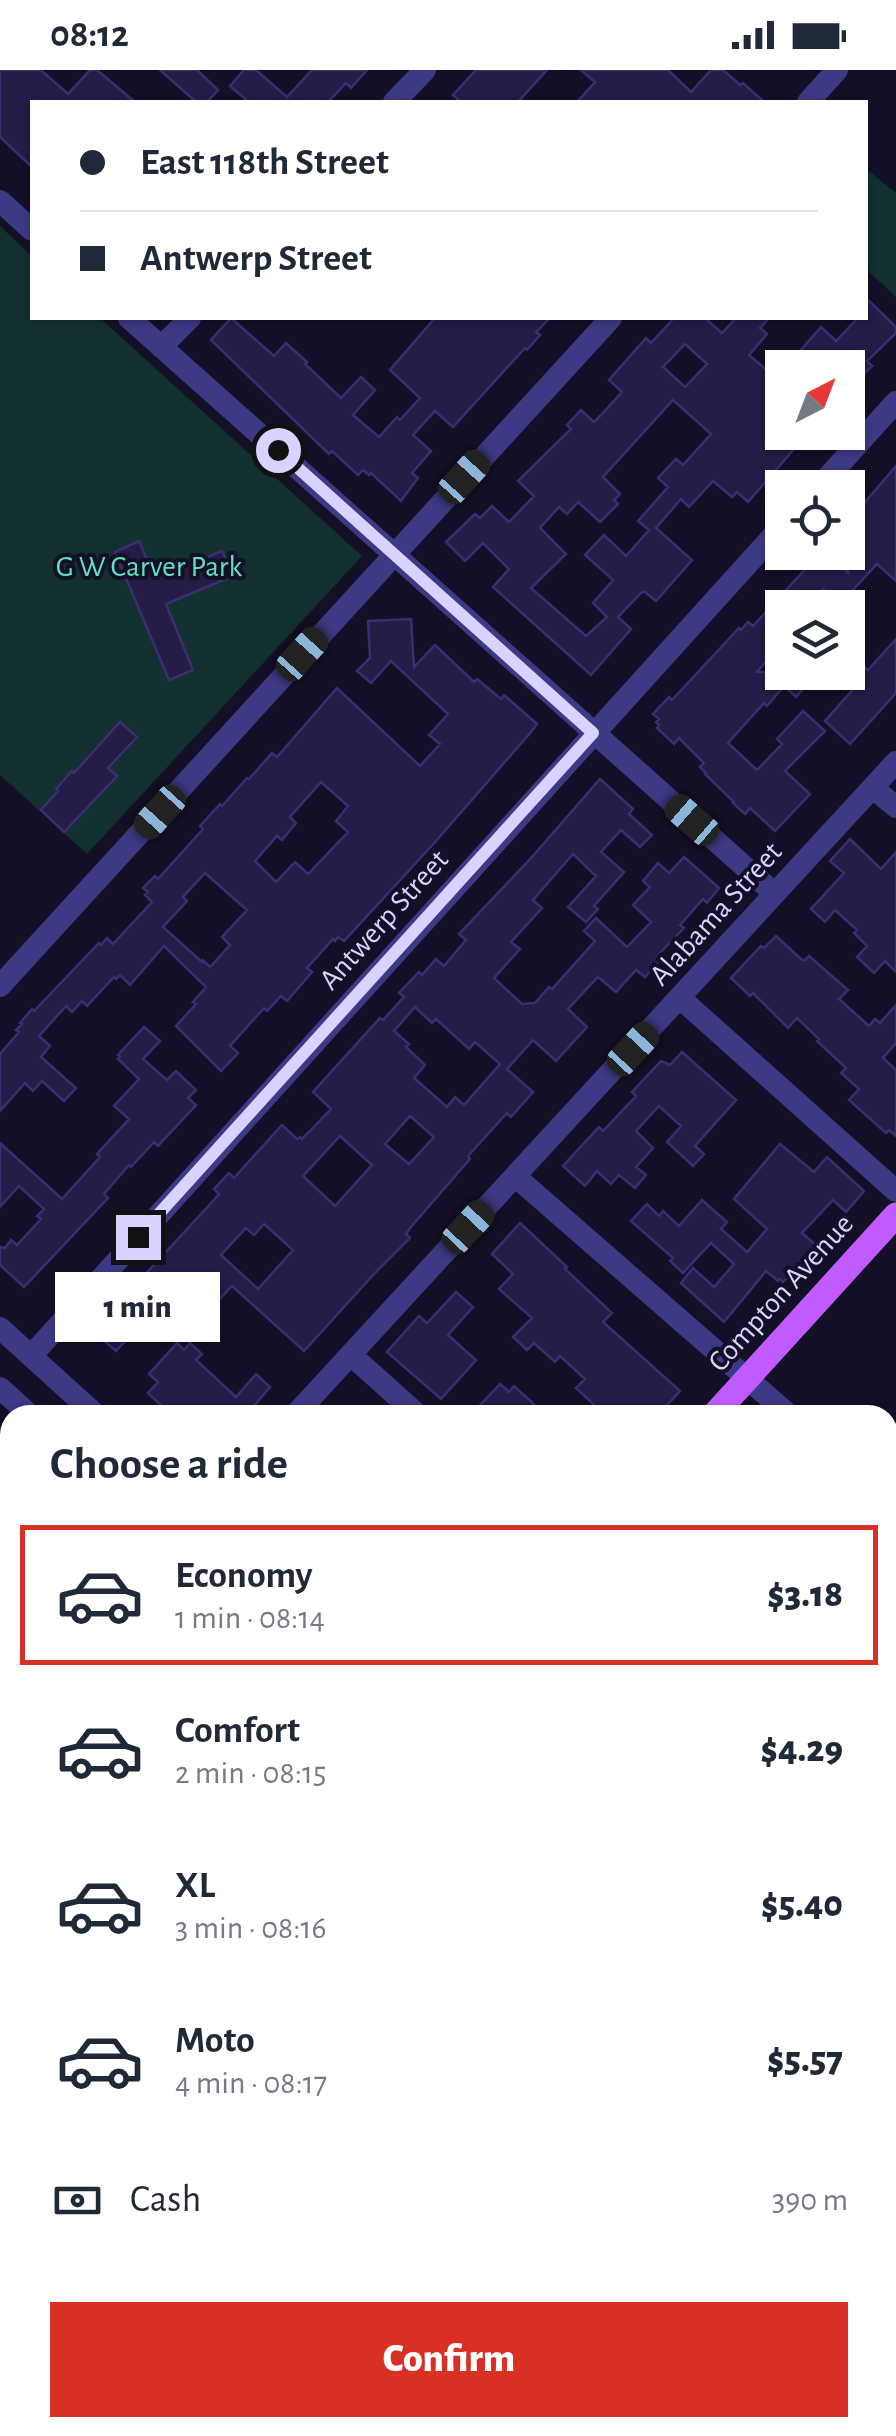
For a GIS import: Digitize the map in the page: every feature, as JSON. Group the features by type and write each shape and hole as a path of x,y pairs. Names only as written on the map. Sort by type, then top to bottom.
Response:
{"main road":[{"name":"Compton Avenue","path":"723,1405 896,1215"}],"street":[{"path":"396,100 425,70"},
{"path":"810,100 838,70"},
{"path":"0,201 30,228"},
{"path":"131,320 774,893"},
{"path":"161,347 188,320"},
{"path":"0,986 608,320"},
{"path":"834,470 896,402"},
{"name":"Antwerp Street","path":"31,1356 765,545"},
{"name":"Alabama Street","path":"304,1405 896,762"},
{"path":"874,788 896,807"},
{"path":"680,998 896,1191"},
{"path":"515,1176 778,1405"},
{"path":"0,1328 85,1405"},
{"path":"351,1356 407,1405"},
{"path":"0,1388 19,1405"}],"green space":[{"path":"868,170 896,193 896,297 868,271"},
{"name":"G W Carver Park","path":"0,226 30,254 30,320 102,320 362,556 87,854 0,775"}],"building":[{"path":"0,70 41,70 68,94 90,70 97,70 133,100 30,100 30,165 0,137"},
{"path":"160,70 197,70 218,90 209,100 194,100"},
{"path":"244,70 256,70 287,97 312,70 367,70 351,88 346,83 330,100 247,100 230,86"},
{"path":"476,70 547,70 520,100 459,100 453,95"},
{"path":"581,70 668,70 691,92 711,70 723,70 762,100 579,100 595,82"},
{"path":"868,300 896,327 896,333 867,361 872,366 865,373 865,350 801,350 821,327 836,341 856,320 868,320"},
{"path":"233,320 274,356 286,343 341,398 361,377 375,390 353,415 379,437 420,398 390,370 433,320 548,320 527,350 453,427 435,411 413,435 431,451 412,473 418,478 401,501 371,473 363,470 358,475 332,451 329,454 211,340"},
{"path":"672,320 707,320 722,333 734,320 767,320 760,328 767,334 749,355 765,369 765,450 793,450 776,470 765,470 765,482 748,502 737,492 732,497 713,481 689,507 681,499 656,528 692,560 656,601 642,592 618,617 631,629 591,675 493,587 509,569 483,543 465,561 446,542 475,514 480,518 492,506 509,522 534,496 518,481 571,429 567,425 581,410 594,422 622,392 609,380 646,338 651,343","holes":["685,344 707,364 685,387 663,367","673,400 711,434 683,465 676,459 658,478 668,487 638,521 649,530 626,556 604,535 585,555 613,580 593,603 607,617 586,636 531,588 566,554 540,528 559,507 567,514 578,502 600,522 618,504 614,500 620,494 603,477"]},
{"path":"896,466 896,581 877,564 853,590 786,590 804,570 865,570 865,502"},
{"path":"139,541 155,579 222,551 233,576 166,604 193,670 169,680 115,552"},
{"path":"765,613 765,663 757,672 765,672 765,690 781,690 728,743 757,770 782,744 777,739 803,711 825,731 785,771 810,794 775,831 750,808 745,814 733,803 705,774 700,767 704,763 679,738 674,744 657,728 659,719 653,714 669,697 672,700 739,628 748,622 753,626"},
{"path":"411,619 414,667 435,645 474,682 477,679 501,699 504,695 537,724 344,941 333,939 307,968 312,972 287,1001 281,996 267,1011 264,1008 230,1046 238,1053 221,1071 176,1026 206,987 164,946 130,985 120,975 114,977 87,1006 82,1001 72,1012 66,1006 39,1036 50,1046 41,1057 76,1088 64,1101 42,1081 33,1091 25,1083 0,1111 0,1054 19,1032 16,1030 20,1023 99,943 107,938 113,944 152,902 143,888 155,876 158,879 203,829 200,826 272,753 277,757 337,688 420,766 440,744 429,735 448,714 391,661 371,683 357,671 370,658 368,621","holes":["321,782 348,806 336,821 348,832 308,874 295,862 276,882 255,861 277,836 282,840 296,823 290,817","205,873 247,910 222,937 230,945 210,967 163,927"]},
{"path":"896,639 896,693 850,744 825,721 852,690 865,690 865,667 868,670"},
{"path":"120,722 137,737 108,768 117,776 64,832 41,810"},
{"path":"600,779 633,809 629,814 652,835 640,847 621,830 601,852 624,872 594,906 598,909 586,922 568,907 596,876 573,854 533,900 542,908 511,942 520,949 494,978 522,1004 535,1003 549,987 552,989 595,941 584,931 596,918 627,947 651,922 633,905 650,887 643,881 658,863 669,873 684,857 719,888 707,903 703,899 680,925 684,928 657,956 660,960 645,977 636,970 616,992 598,977 568,1009 587,1027 556,1061 533,1040 507,1069 533,1092 511,1117 507,1113 468,1156 470,1159 410,1228 406,1234 410,1238 304,1351 232,1286 214,1305 184,1277 116,1351 93,1331 213,1201 219,1194 214,1189 229,1173 234,1178 282,1125 302,1139 331,1109 313,1092 404,997 399,993 419,972 422,975 436,959 444,966 466,940 459,934","holes":["415,1007 432,1023 436,1019 469,1049 475,1042 500,1064 464,1105 455,1097 447,1107 414,1078 425,1065 394,1031","410,1116 434,1137 409,1164 385,1144","340,1136 372,1165 335,1206 303,1176","264,1224 293,1250 258,1289 221,1255 246,1228 254,1235"]},
{"path":"850,839 881,869 896,852 896,972 885,961 874,973 857,957 867,946 854,933 857,930 835,910 825,922 811,909 844,873 830,861"},
{"path":"776,936 802,960 809,956 848,990 839,999 869,1026 875,1019 880,1023 896,1005 896,1043 883,1058 896,1070 896,1136 889,1130 886,1133 849,1100 859,1089 841,1073 846,1068 819,1039 797,1018 788,1028 753,993 750,996 731,978"},
{"path":"144,1027 160,1041 143,1059 167,1080 176,1071 196,1090 188,1098 196,1105 158,1146 154,1142 129,1165 104,1194 108,1198 24,1287 0,1265 0,1247 5,1248 11,1240 17,1245 41,1219 37,1216 44,1209 19,1186 0,1207 0,1143 62,1199 129,1119 114,1106 139,1079 118,1055"},
{"path":"682,1052 736,1100 695,1146 704,1154 693,1166 667,1142 681,1126 659,1106 636,1131 653,1148 636,1167 646,1175 635,1188 619,1175 611,1184 597,1171 585,1186 563,1166 599,1127 603,1131 636,1096 632,1092 661,1061 670,1065"},
{"path":"780,1144 814,1172 827,1157 864,1191 846,1212 833,1200 802,1233 817,1246 783,1282 766,1271 724,1322 681,1283 693,1268 714,1287 734,1264 711,1243 683,1273 670,1261 673,1258 631,1221 647,1204 659,1216 663,1211 679,1226 702,1200 727,1222 721,1229 747,1252 767,1229 734,1199"},
{"path":"520,1223 612,1313 603,1322 680,1391 667,1405 594,1405 576,1388 585,1379 560,1356 555,1362 534,1343 527,1350 513,1337 532,1318 499,1289 513,1274 492,1254"},
{"path":"456,1292 473,1307 448,1335 476,1360 441,1399 387,1352 419,1316 427,1323"},
{"path":"177,1343 184,1350 190,1343 202,1354 196,1360 236,1397 256,1374 270,1387 255,1405 161,1405 148,1393 158,1382 149,1374"},
{"path":"500,1384 509,1392 514,1386 535,1405 480,1405"}],"route":[{"path":"138,1237 593,733 278,450"}]}
